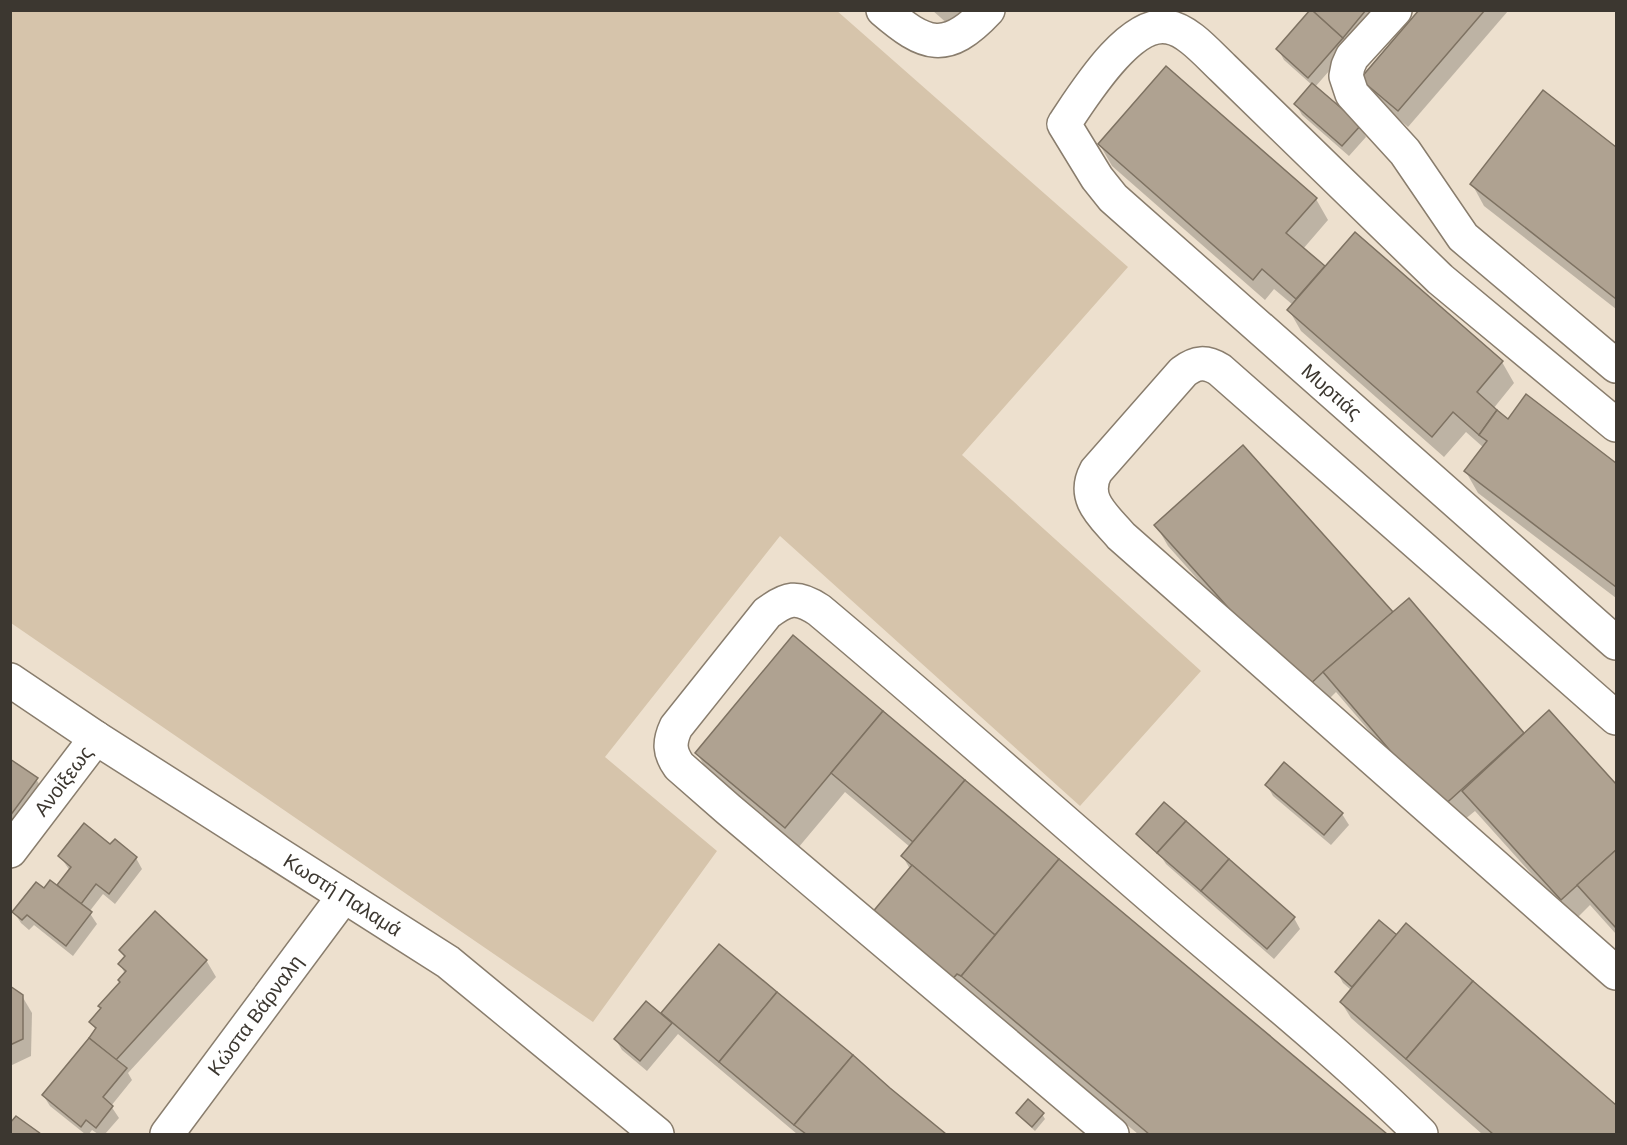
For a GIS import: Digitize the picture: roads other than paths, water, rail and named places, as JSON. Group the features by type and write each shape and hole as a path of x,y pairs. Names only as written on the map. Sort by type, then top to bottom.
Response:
{"street":[{"path":"883,10 915,36 942,41 960,35 988,10"},
{"path":"1395,10 1353,57 1348,66 1346,76 1352,94 1405,152 1463,237 1617,366"},
{"name":"Μυρτιάς","path":"1617,425 1440,279 1223,68 1185,35 1169,27 1156,27 1140,34 1112,57 1064,124 1097,178 1113,198 1617,643"},
{"path":"1617,718 1212,364 1201,363 1183,372 1096,471 1091,480 1090,491 1093,501 1121,536 1617,973"},
{"path":"1112,1134 679,766 673,757 670,747 671,737 676,727 767,613 781,602 792,599 807,602 826,616 1277,1002 1364,1079 1421,1134"},
{"name":"Κωστή Παλαμά","path":"10,680 96,738 461,972 657,1134"},
{"name":"Ανοίξεως","path":"10,852 96,738"},
{"name":"Κώστα Βάρναλη","path":"167,1134 344,896"}]}
